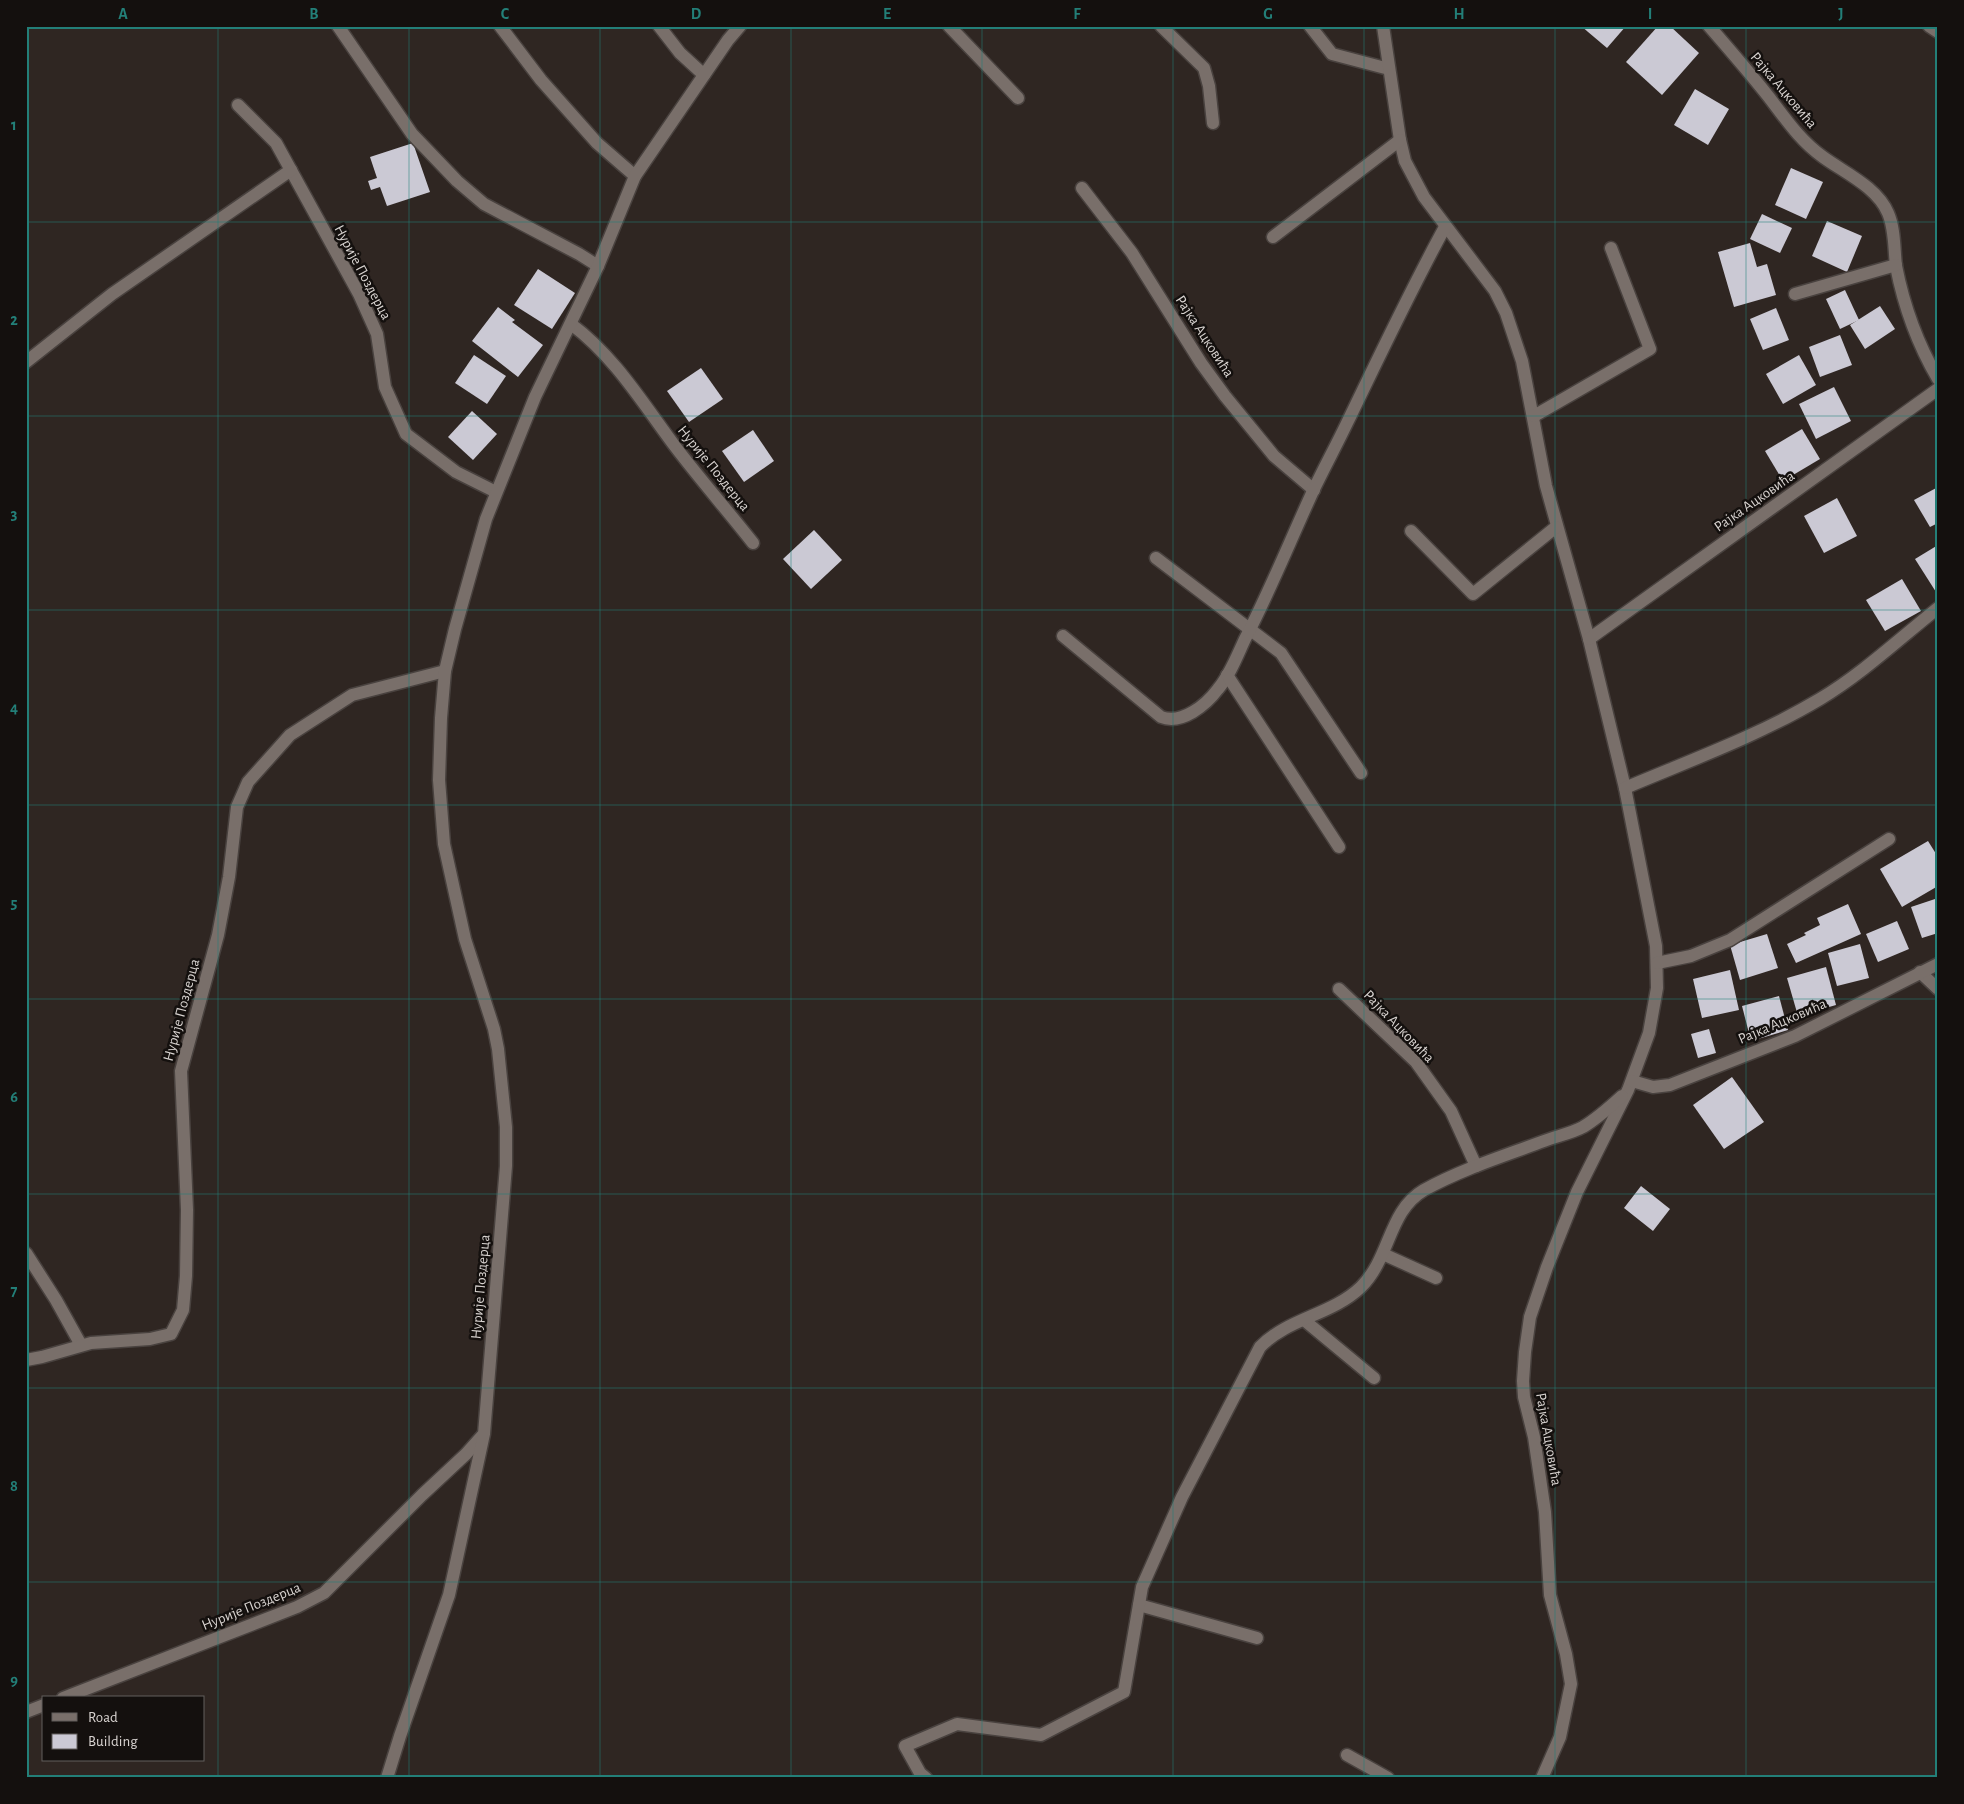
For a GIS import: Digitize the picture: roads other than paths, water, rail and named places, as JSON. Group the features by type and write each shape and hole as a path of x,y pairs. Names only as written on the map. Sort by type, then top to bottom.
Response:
{"street":[{"path":"338,26 412,134 457,181 484,204 573,250 598,266"},
{"path":"500,26 541,80 591,136 635,176"},
{"path":"658,26 680,53 704,75"},
{"name":"Нурије Поздерца","path":"388,1778 400,1736 449,1595 484,1434 506,1166 506,1127 494,1029 465,939 444,844 439,780 445,672 455,629 496,492 535,397 598,266 635,176 728,40 740,26"},
{"path":"949,26 1018,98"},
{"path":"1161,26 1204,68 1209,86 1213,123"},
{"path":"1310,26 1332,54 1389,69"},
{"name":"Рајка Ацковића","path":"1383,26 1400,140 1405,161 1413,179 1445,226 1495,291 1506,313 1522,361 1546,486 1589,639 1625,788 1652,921 1657,963 1657,988 1652,1020 1630,1085 1577,1192 1564,1224 1530,1317 1525,1352 1524,1398 1534,1437 1545,1512 1550,1595 1566,1654 1571,1684 1560,1737 1542,1778"},
{"name":"Рајка Ацковића","path":"1709,26 1793,130 1821,156 1860,182 1882,203 1889,214 1896,265 1907,313 1917,338 1938,379"},
{"path":"1930,26 1938,32"},
{"name":"Нурије Поздерца","path":"238,105 276,143 359,294 378,334 385,387 406,434 456,472 496,492"},
{"path":"1272,237 1400,140"},
{"path":"26,362 112,294 291,170"},
{"name":"Рајка Ацковића","path":"1082,188 1132,253 1201,362 1225,396 1274,456 1314,490"},
{"path":"1063,636 1166,720 1187,715 1219,689 1228,675 1276,577 1314,490 1385,342 1445,226"},
{"path":"1534,416 1650,349 1611,248"},
{"path":"1795,294 1896,265"},
{"name":"Нурије Поздерца","path":"571,324 589,337 614,364 675,447 753,543"},
{"name":"Рајка Ацковића","path":"1589,639 1938,389"},
{"path":"1411,531 1473,594 1556,527"},
{"path":"1156,558 1281,652 1361,772"},
{"path":"1625,788 1756,734 1789,717 1822,698 1860,671 1938,608"},
{"name":"Нурије Поздерца","path":"26,1360 91,1343 150,1339 171,1334 183,1310 186,1276 187,1210 181,1071 218,935 229,877 237,807 248,782 290,734 352,694 445,672"},
{"path":"1228,675 1339,847"},
{"path":"1657,963 1691,956 1730,940 1889,838"},
{"name":"Рајка Ацковића","path":"1630,1085 1670,1085 1795,1036 1938,964"},
{"path":"1920,972 1938,989"},
{"name":"Рајка Ацковића","path":"1339,988 1416,1062 1451,1112 1476,1166"},
{"path":"926,1778 920,1773 905,1746 957,1724 1042,1735 1124,1692 1142,1587 1182,1497 1260,1347 1276,1332 1333,1306 1361,1287 1383,1254 1402,1209 1410,1200 1443,1180 1476,1166 1582,1128 1597,1117 1630,1085"},
{"path":"26,1254 56,1300 81,1345"},
{"path":"1383,1254 1436,1278"},
{"path":"1304,1320 1374,1378"},
{"name":"Нурије Поздерца","path":"68,1696 297,1607 324,1593 484,1434"},
{"path":"1139,1605 1257,1638"},
{"path":"26,1712 42,1706"},
{"path":"1347,1755 1388,1778"}]}
